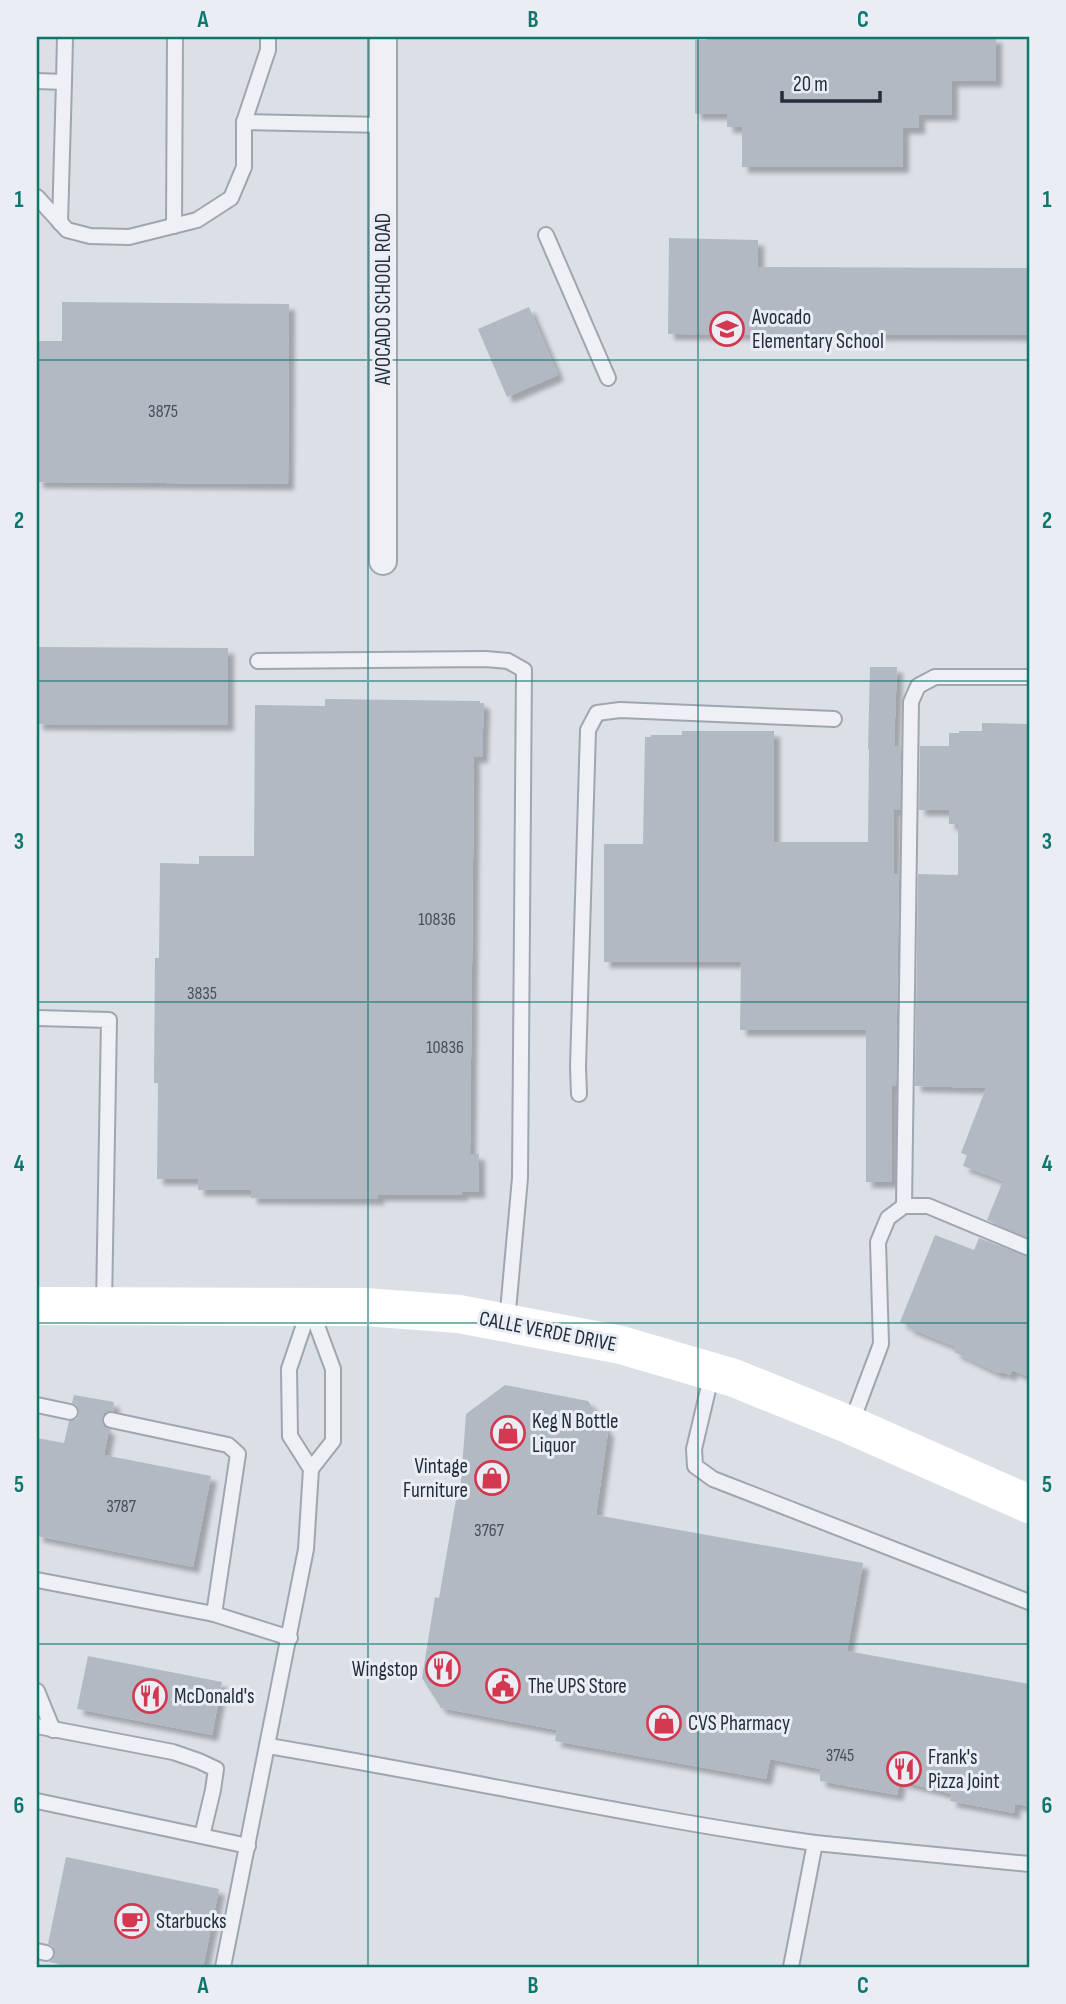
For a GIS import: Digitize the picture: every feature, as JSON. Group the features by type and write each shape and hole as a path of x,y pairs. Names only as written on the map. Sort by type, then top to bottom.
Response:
{"main road":[{"name":"CALLE VERDE DRIVE","path":"37,1306 364,1307 459,1314 621,1345 734,1378 850,1425 1029,1504"}],"street":[{"name":"AVOCADO SCHOOL ROAD","path":"383,37 383,561"}],"lane":[{"path":"60,223 65,37"},
{"path":"174,226 175,37"},
{"path":"37,197 67,230 90,236 129,237 197,220 231,198 244,167 244,122 268,50 268,37"},
{"path":"37,81 64,82"},
{"path":"244,122 384,125"},
{"path":"547,235 608,377"},
{"path":"258,660 486,659 508,661 524,670 520,1178 507,1323"},
{"path":"904,1206 911,702 918,686 935,677 1029,677"},
{"path":"579,1094 588,730 597,713 621,710 834,719"},
{"path":"37,1018 109,1020 104,1306"},
{"path":"850,1425 881,1344 878,1242 888,1218 904,1206 928,1206 1029,1248"},
{"path":"310,1307 289,1369 290,1436 311,1469"},
{"path":"223,1967 306,1549 311,1469 333,1441 333,1369 310,1307"},
{"path":"713,1372 694,1449 695,1466 713,1479 1029,1602"},
{"path":"37,1405 71,1412"},
{"path":"111,1420 228,1445 238,1454 214,1614"},
{"path":"38,1584 214,1614 290,1638"},
{"path":"37,1691 53,1730"},
{"path":"37,1726 173,1752 216,1769 202,1836"},
{"path":"268,1745 719,1829 815,1843 1029,1864"},
{"path":"37,1801 248,1846"},
{"path":"791,1967 815,1843"}],"building":[{"path":"707,37 996,37 996,81 952,81 952,115 919,115 919,128 903,128 903,167 742,167 742,127 727,127 727,114 695,114 695,40 707,40"},
{"path":"669,238 758,240 758,267 1029,268 1029,335 668,334"},
{"path":"62,302 289,304 288,484 37,482 37,341 62,341"},
{"path":"529,307 558,375 507,397 478,329"},
{"path":"37,647 228,648 228,725 37,724"},
{"path":"870,667 897,667 894,746 901,746 900,810 894,810 894,874 899,874 896,1086 892,1086 892,1182 866,1182 866,1030 740,1030 741,962 604,962 604,844 643,844 645,737 682,735 682,731 774,731 774,842 868,842"},
{"path":"325,699 484,703 482,757 474,757 470,1154 479,1154 479,1192 462,1192 462,1195 378,1195 378,1199 251,1198 251,1190 198,1190 198,1179 157,1179 158,1083 154,1083 155,958 159,958 160,863 199,864 199,856 254,856 255,705 325,706"},
{"path":"982,723 1029,724 1029,1238 987,1220 1003,1181 963,1166 967,1155 961,1153 986,1088 915,1086 918,874 958,875 958,824 949,824 949,810 919,810 920,746 949,746 949,733 982,731"},
{"path":"935,1235 974,1250 979,1238 1029,1257 1029,1377 1012,1370 1010,1375 998,1373 954,1352 956,1347 900,1322"},
{"path":"505,1385 588,1401 608,1432 596,1515 863,1563 847,1651 1029,1684 1029,1806 1015,1804 1014,1813 950,1801 952,1794 900,1781 897,1795 820,1781 820,1769 770,1759 766,1779 555,1741 557,1730 441,1708 422,1678 435,1597 439,1598 457,1494 460,1494 466,1414"},
{"path":"74,1395 114,1402 113,1411 104,1413 102,1419 104,1427 109,1429 104,1455 211,1476 193,1567 37,1536 37,1438 64,1443 69,1421 77,1419 79,1413 77,1405 72,1403"},
{"name":"McDonald's","path":"88,1656 222,1682 212,1735 77,1709"},
{"name":"Starbucks","path":"66,1857 219,1889 203,1967 74,1967 49,1962 55,1954 53,1946 48,1944"}],"place":[{"name":"Avocado Elementary School","path":"727,329"},
{"name":"Keg N Bottle Liquor","path":"508,1433"},
{"name":"Vintage Furniture","path":"492,1478"},
{"name":"Wingstop","path":"443,1669"},
{"name":"The UPS Store","path":"503,1686"},
{"name":"McDonald's","path":"150,1696"},
{"name":"CVS Pharmacy","path":"664,1723"},
{"name":"Frank's Pizza Joint","path":"904,1769"},
{"name":"Starbucks","path":"132,1921"}]}
